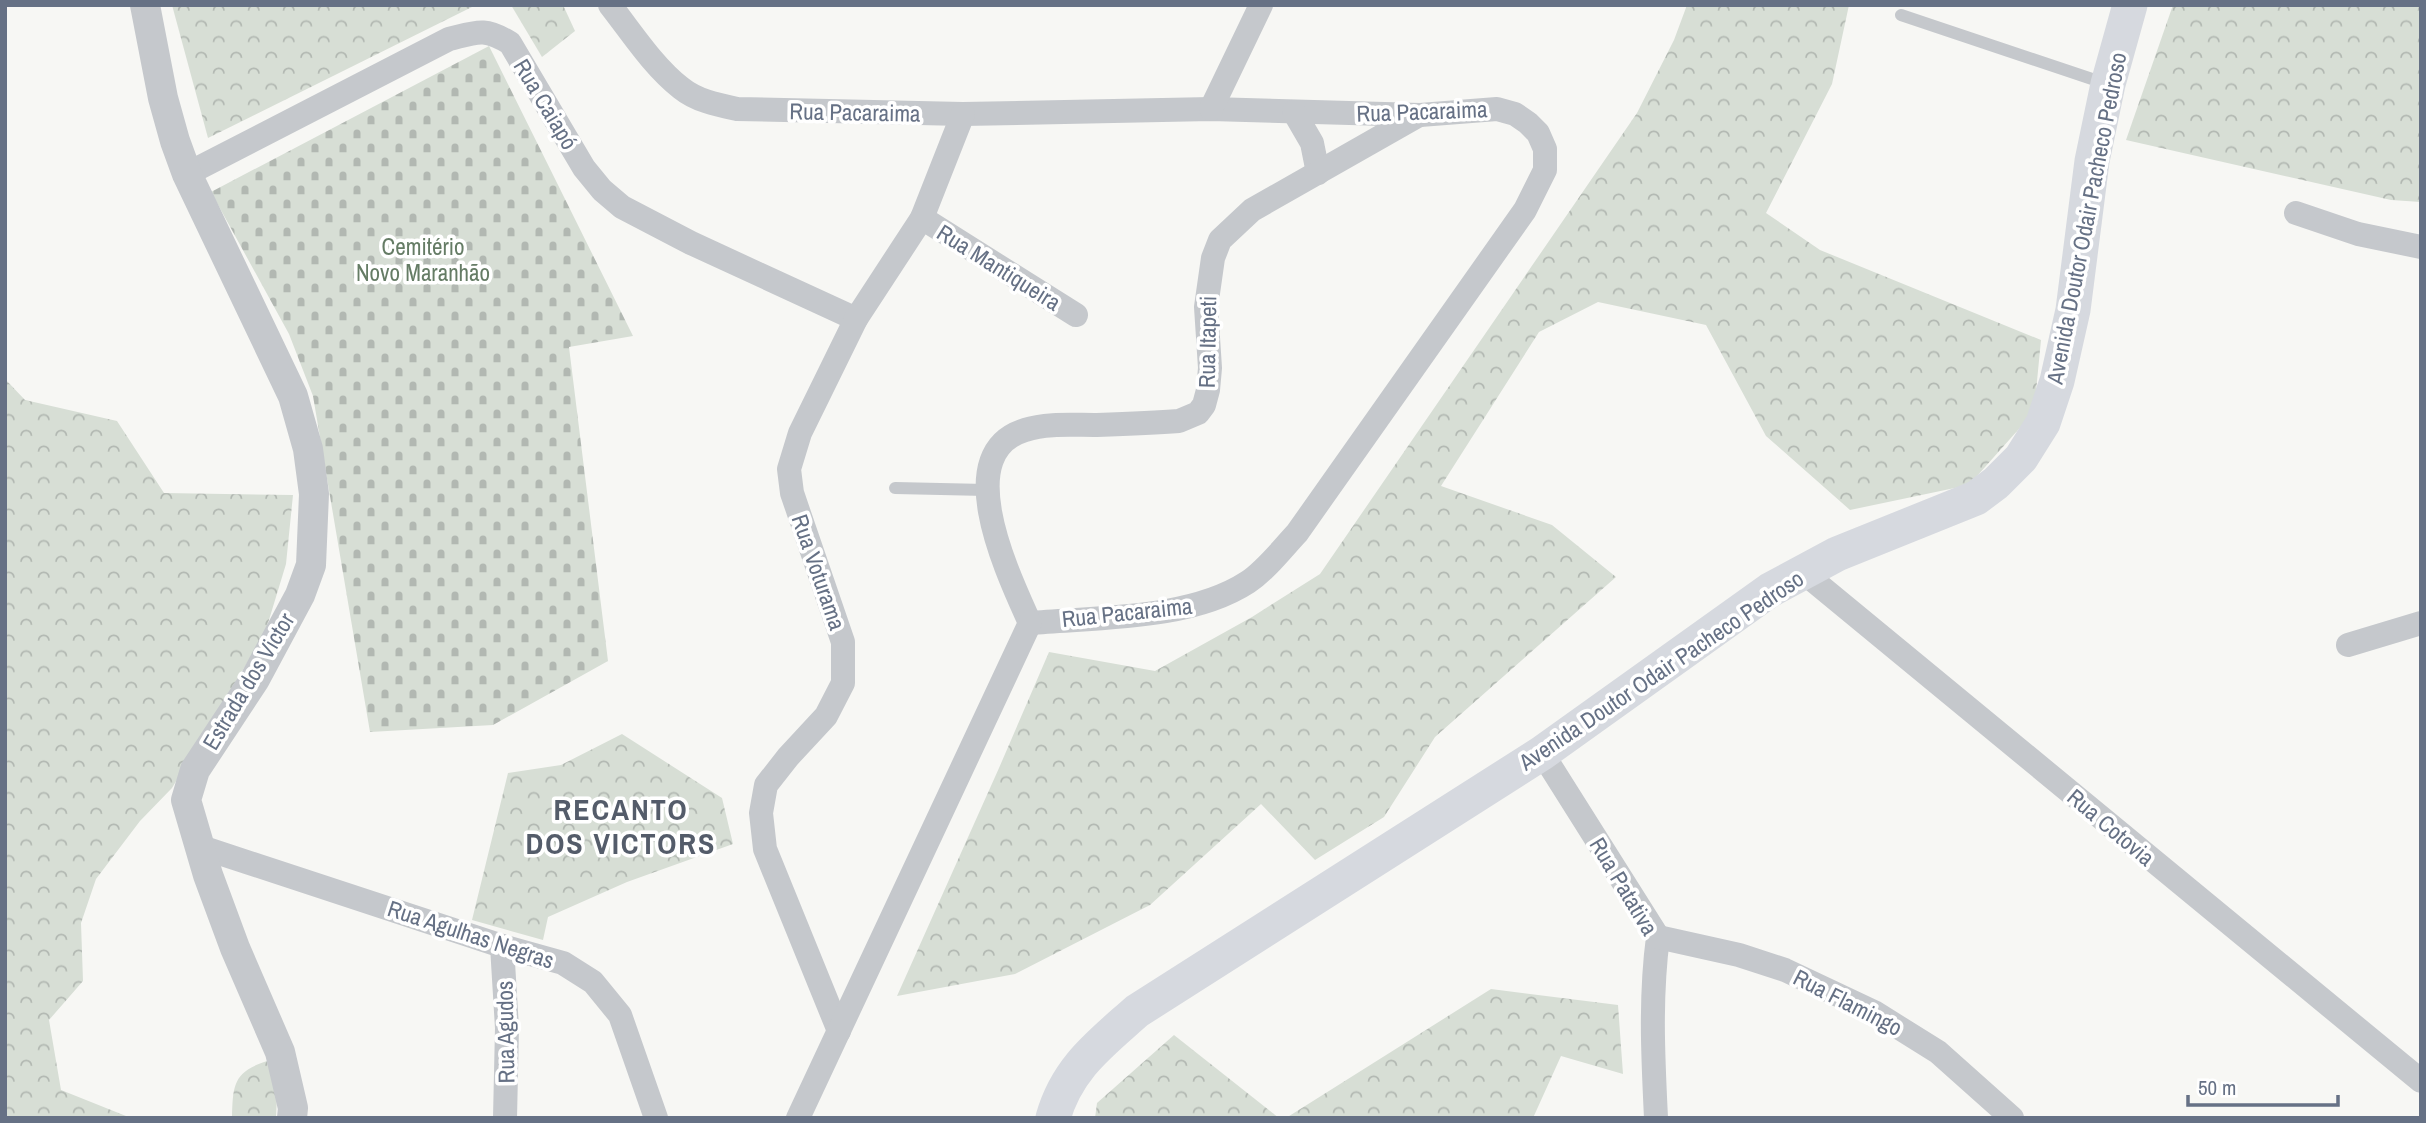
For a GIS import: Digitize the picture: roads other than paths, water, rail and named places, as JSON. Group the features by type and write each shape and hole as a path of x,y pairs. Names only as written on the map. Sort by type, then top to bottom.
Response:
{"main road":[{"name":"Avenida Doutor Odair Pacheco Pedroso","path":"1053,1118 1066,1083 1085,1057 1137,1011 1542,753 1758,598 1837,554 1976,498 2021,458 2042,423 2057,381 2073,310 2092,162 2108,84 2130,5"}],"street":[{"name":"Estrada dos Victor","path":"145,5 174,141 187,174 293,396 308,449 314,494 311,565 300,594 255,679 195,770 186,800 208,875 235,948 280,1052 293,1108 292,1118"},
{"name":"Rua Pacaraima","path":"610,5 682,89 707,102 737,109 963,114 1211,108 1420,115 1497,109 1515,114 1538,133 1545,149 1545,170 1525,209 1297,533 1251,580 1203,604 1175,610 1030,623"},
{"path":"1211,108 1261,5"},
{"name":"Rua Caiapó","path":"187,174 449,39 492,32 510,43 584,168 602,190 622,207 691,243 856,319"},
{"path":"1294,112 1312,143 1318,173"},
{"name":"Rua Voturama","path":"839,1031 765,849 761,813 766,785 826,716 844,683 844,642 793,493 789,470 800,433 856,319 922,218 963,114"},
{"name":"Rua Itapeti","path":"1030,623 1012,583 986,491 989,463 1006,437 1026,429 1058,425 1179,421 1198,414 1208,390 1210,368 1206,307 1213,258 1220,240 1252,210 1420,115"},
{"path":"2296,213 2358,234 2421,247"},
{"name":"Rua Mantiqueira","path":"922,218 1076,315"},
{"name":"Rua Cotovia","path":"1803,572 2421,1081"},
{"path":"798,1118 1030,623"},
{"path":"2348,645 2421,623"},
{"name":"Rua Patativa","path":"1542,753 1658,937 1653,973 1652,1012 1656,1118"},
{"name":"Rua Agulhas Negras","path":"201,847 502,946 563,963 593,982 620,1015 656,1118"},
{"name":"Rua Flamingo","path":"1658,937 1739,955 1785,970 1874,1012 1938,1052 2012,1118"},
{"name":"Rua Agudos","path":"502,946 507,1028 505,1118"}],"lane":[{"path":"1901,15 2108,84"},
{"path":"895,488 986,491"}],"district":[{"name":"RECANTO DOS VICTORS","path":"621,826"}],"park label":[{"name":"Cemitério Novo Maranhão","path":"423,259"}]}
